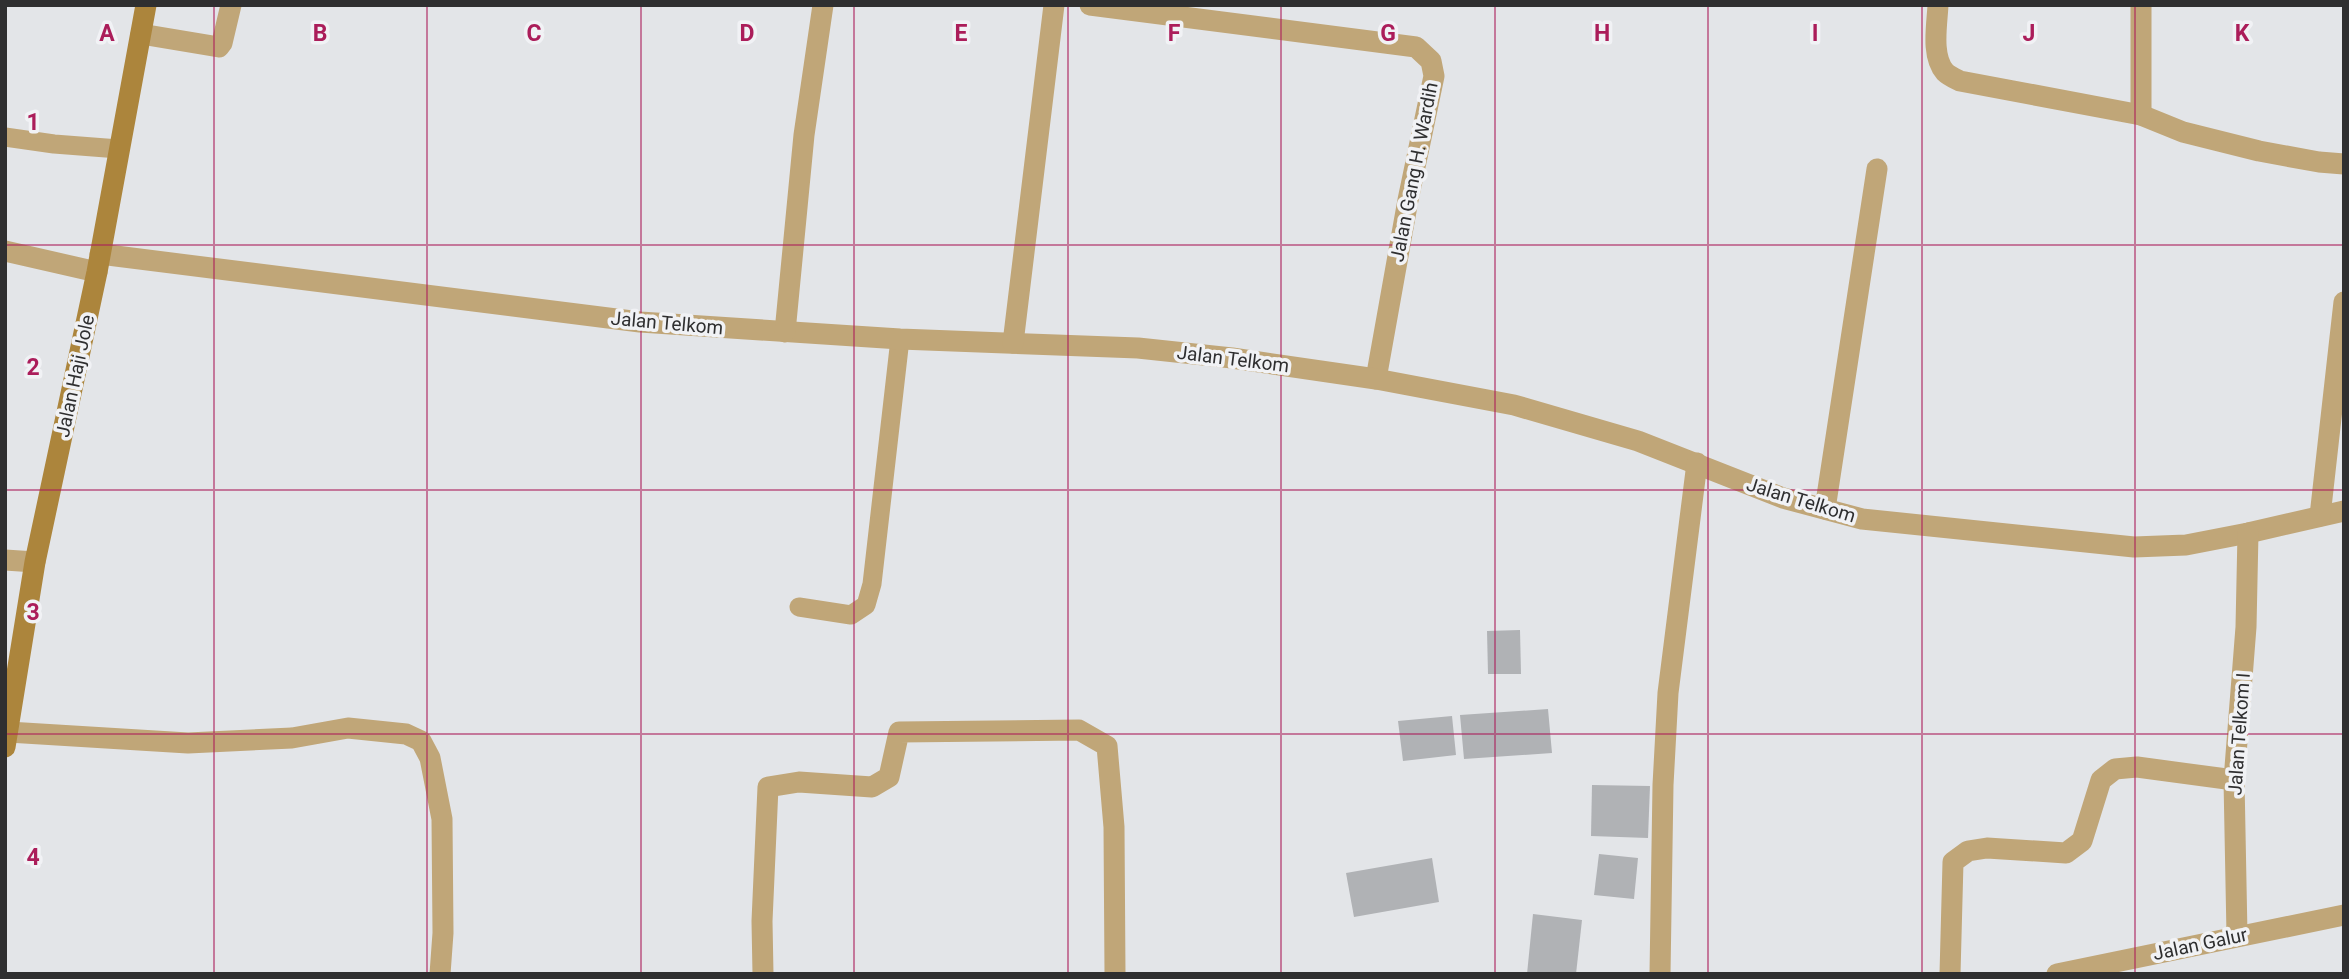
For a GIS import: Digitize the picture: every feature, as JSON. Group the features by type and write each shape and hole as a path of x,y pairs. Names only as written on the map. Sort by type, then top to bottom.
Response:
{"main road":[{"name":"Jalan Haji Jole","path":"6,739 35,562 98,263 146,5"}],"street":[{"path":"141,34 219,47 231,5"},
{"path":"785,332 804,135 823,5"},
{"path":"1013,343 1054,5"},
{"name":"Jalan Gang H. Wardih","path":"1090,5 1416,47 1431,61 1434,76 1408,200 1376,379"},
{"path":"1938,5 1936,39 1939,60 1946,74 1960,81 2141,115 2183,132 2259,151 2344,164"},
{"path":"2141,5 2141,115"},
{"path":"1825,509 1877,169"},
{"name":"Jalan Telkom","path":"5,251 640,322 900,339 1138,348 1232,358 1376,379 1514,405 1638,441 1783,498 1862,519 2134,547 2186,545 2344,512"},
{"path":"2320,516 2344,302"},
{"path":"1660,974 1663,785 1668,693 1697,463"},
{"name":"Jalan Telkom I","path":"2237,935 2234,780 2246,627 2248,533"},
{"path":"5,561 35,562"},
{"path":"6,739 188,743 292,738 348,728 406,733 421,741 430,758 442,819 443,933 440,974"},
{"path":"762,974 768,787 799,782 872,788 889,777 898,732 935,734 1079,730 1107,746 1114,827 1115,974"},
{"path":"1950,974 1953,862 1968,851 1987,848 2066,853 2082,841 2101,780 2115,769 2137,767 2234,780"},
{"name":"Jalan Galur","path":"2057,974 2344,915"}],"lane":[{"path":"5,137 119,149"},
{"path":"799,607 851,615 866,605 872,584 900,339"}],"building":[{"path":"1520,630 1521,674 1488,674 1487,631"},
{"path":"1548,709 1552,753 1464,759 1460,715"},
{"path":"1452,716 1456,755 1403,761 1398,721"},
{"path":"1592,785 1650,786 1648,838 1591,836"},
{"path":"1599,854 1638,858 1634,899 1594,895"},
{"path":"1432,858 1439,902 1354,917 1346,873"},
{"path":"1533,914 1582,920 1576,974 1527,974"}]}
